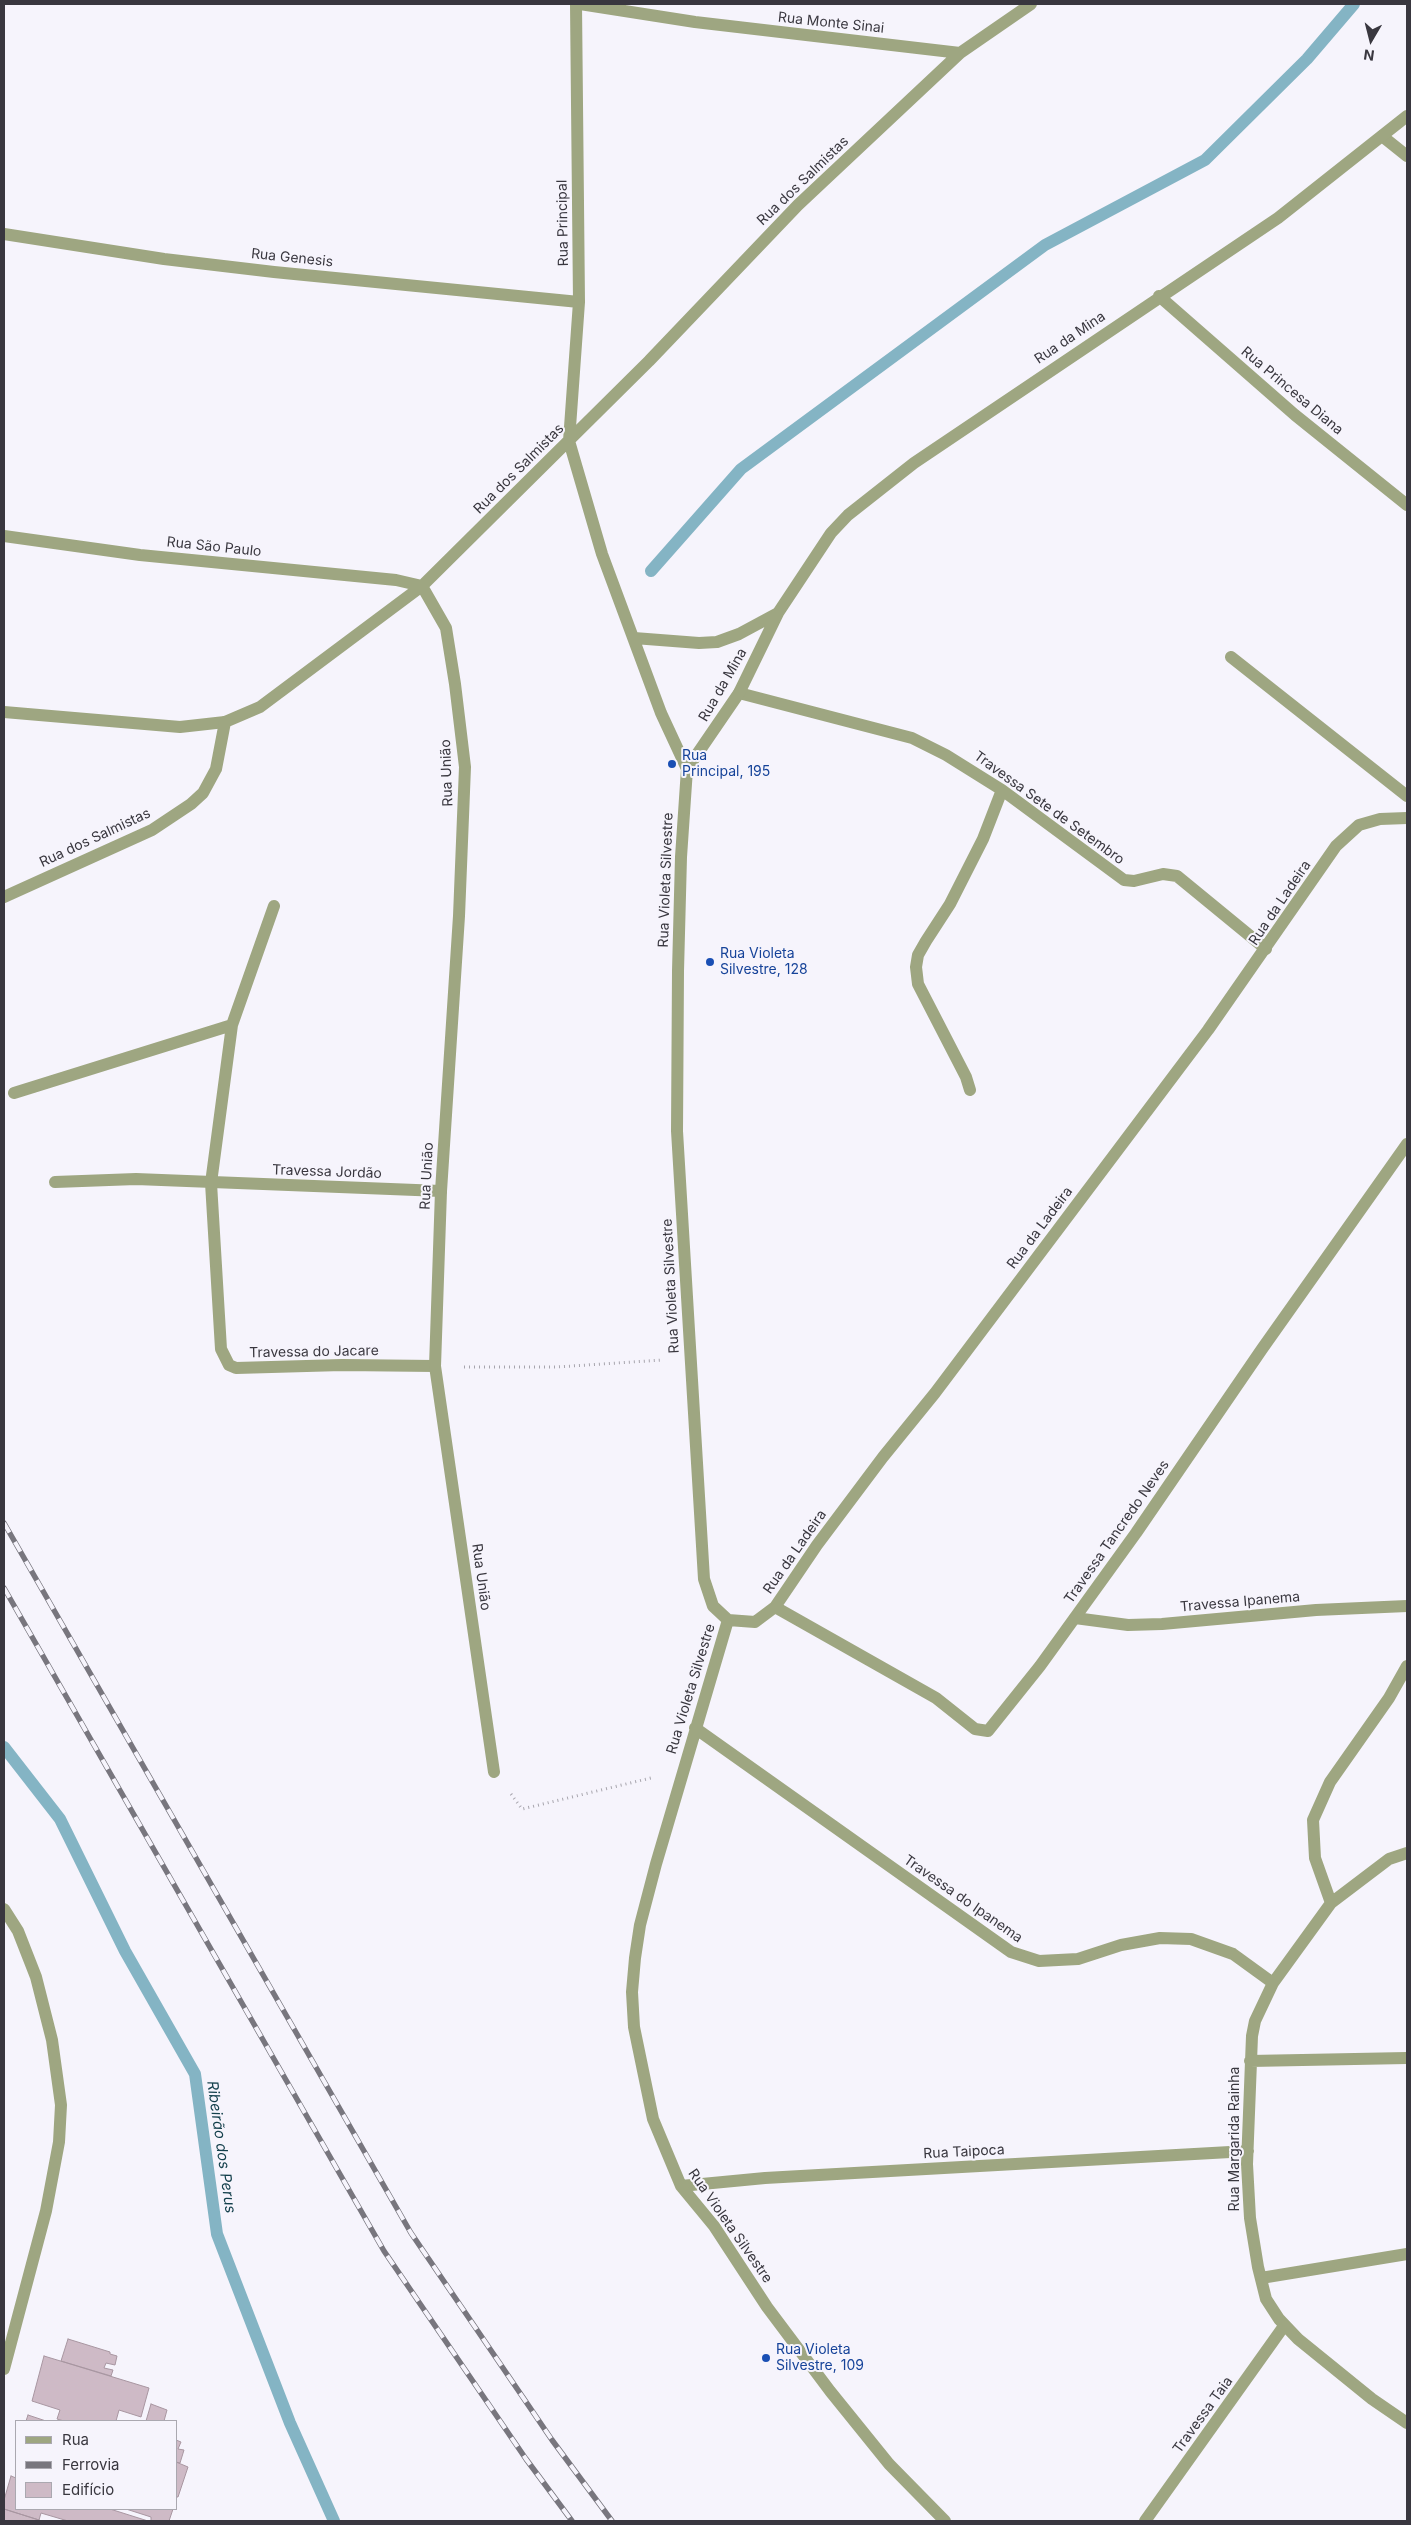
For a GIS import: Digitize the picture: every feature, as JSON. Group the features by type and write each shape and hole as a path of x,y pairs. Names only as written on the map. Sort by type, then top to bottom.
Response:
{"street":[{"name":"Rua Principal","path":"569,441 579,302 576,4"},
{"name":"Rua Monte Sinai","path":"580,4 695,22 960,53"},
{"name":"Rua dos Salmistas","path":"4,898 152,830 191,804 203,793 216,768 225,722 260,707 422,586 569,441 798,205 960,53 1031,4"},
{"name":"Rua da Mina","path":"687,769 739,693 778,613 831,533 848,514 914,463 1159,296 1278,218 1407,116"},
{"path":"1382,136 1407,156"},
{"name":"Rua Genesis","path":"4,234 164,259 265,271 579,302"},
{"name":"Rua Princesa Diana","path":"1159,296 1295,414 1407,505"},
{"path":"569,441 602,554 661,713 687,769"},
{"name":"Rua São Paulo","path":"4,536 140,555 396,580 422,586"},
{"name":"Rua União","path":"422,586 446,628 465,767 459,916 441,1191 435,1366 494,1772"},
{"name":"Rua da Mina","path":"634,638 699,643 718,642 739,634 778,613"},
{"path":"1231,657 1407,796"},
{"name":"Travessa Sete de Setembro","path":"739,693 912,738 969,768 1002,790 1124,880 1134,881 1163,874 1177,876 1266,949"},
{"path":"4,712 180,727 225,722"},
{"name":"Rua Violeta Silvestre","path":"687,769 678,971 678,1131 704,1579 713,1606 728,1620 682,1770 640,1925 632,1992 636,2036 653,2119 681,2186 714,2226 767,2307 830,2391 889,2464 944,2521"},
{"path":"970,1090 966,1077 918,984 916,967 922,948 950,904 983,839 1002,790"},
{"name":"Rua da Ladeira","path":"728,1620 755,1622 776,1607 817,1545 883,1457 935,1393 1202,1038 1266,949 1336,846 1359,825 1380,819 1407,818"},
{"path":"212,1183 232,1025 274,906"},
{"path":"14,1093 232,1025"},
{"name":"Travessa Tancredo Neves","path":"776,1607 936,1698 975,1729 988,1731 1075,1618 1407,1144"},
{"name":"Travessa Jordão","path":"55,1182 136,1179 441,1191"},
{"name":"Travessa do Jacare","path":"212,1183 221,1349 229,1365 247,1369 342,1365 435,1366"},
{"name":"Travessa Ipanema","path":"1075,1618 1128,1624 1162,1624 1316,1610 1407,1606"},
{"path":"1331,1903 1315,1858 1313,1820 1330,1782 1390,1698 1407,1666"},
{"name":"Travessa do Ipanema","path":"695,1728 1018,1956 1039,1961 1078,1959 1121,1945 1160,1938 1191,1939 1233,1954 1273,1984"},
{"name":"Rua Margarida Rainha","path":"1407,1853 1389,1859 1331,1903 1273,1984 1255,2021 1250,2061 1248,2151 1250,2218 1266,2299 1284,2326 1372,2399 1407,2423"},
{"path":"4,1908 18,1931 36,1978 52,2040 61,2105 59,2142 46,2211 4,2369"},
{"path":"1250,2061 1407,2058"},
{"name":"Rua Taipoca","path":"681,2186 765,2178 1248,2151"},
{"path":"1261,2278 1407,2254"},
{"name":"Travessa Taia","path":"1145,2521 1284,2326"}],"path":[{"path":"435,1366 558,1367 690,1358"},
{"path":"494,1772 522,1809 682,1770"}],"building":[{"path":"68,2339 117,2356 115,2365 106,2363 104,2368 113,2370 111,2376 61,2361"},
{"path":"44,2356 149,2388 141,2417 119,2410 116,2420 60,2420 57,2419 60,2410 32,2401"},
{"path":"151,2404 167,2410 164,2420 146,2420"},
{"path":"28,2415 43,2420 26,2420"},
{"path":"178,2449 184,2450 180,2463 178,2462"},
{"path":"178,2463 188,2467 178,2497"},
{"path":"11,2476 15,2478 15,2510 113,2510 148,2521 68,2521 41,2513 39,2520 4,2509 4,2500"},
{"path":"4,2509 39,2520 42,2521 4,2521"},
{"path":"129,2510 173,2510 169,2521 151,2521 151,2517"}],"waterway":[{"path":"651,571 741,469 1045,245 1205,160 1307,59 1354,4"},
{"name":"Ribeirão dos Perus","path":"4,1747 60,1819 125,1951 195,2074 217,2234 290,2423 334,2521"}],"railway":[{"path":"4,1523 411,2233 552,2440 612,2521"},
{"path":"4,1588 384,2251 526,2459 572,2521"}],"place":[{"name":"Rua Principal, 195","path":"672,764"},
{"name":"Rua Violeta Silvestre, 128","path":"710,962"},
{"name":"Rua Violeta Silvestre, 109","path":"766,2358"}]}
